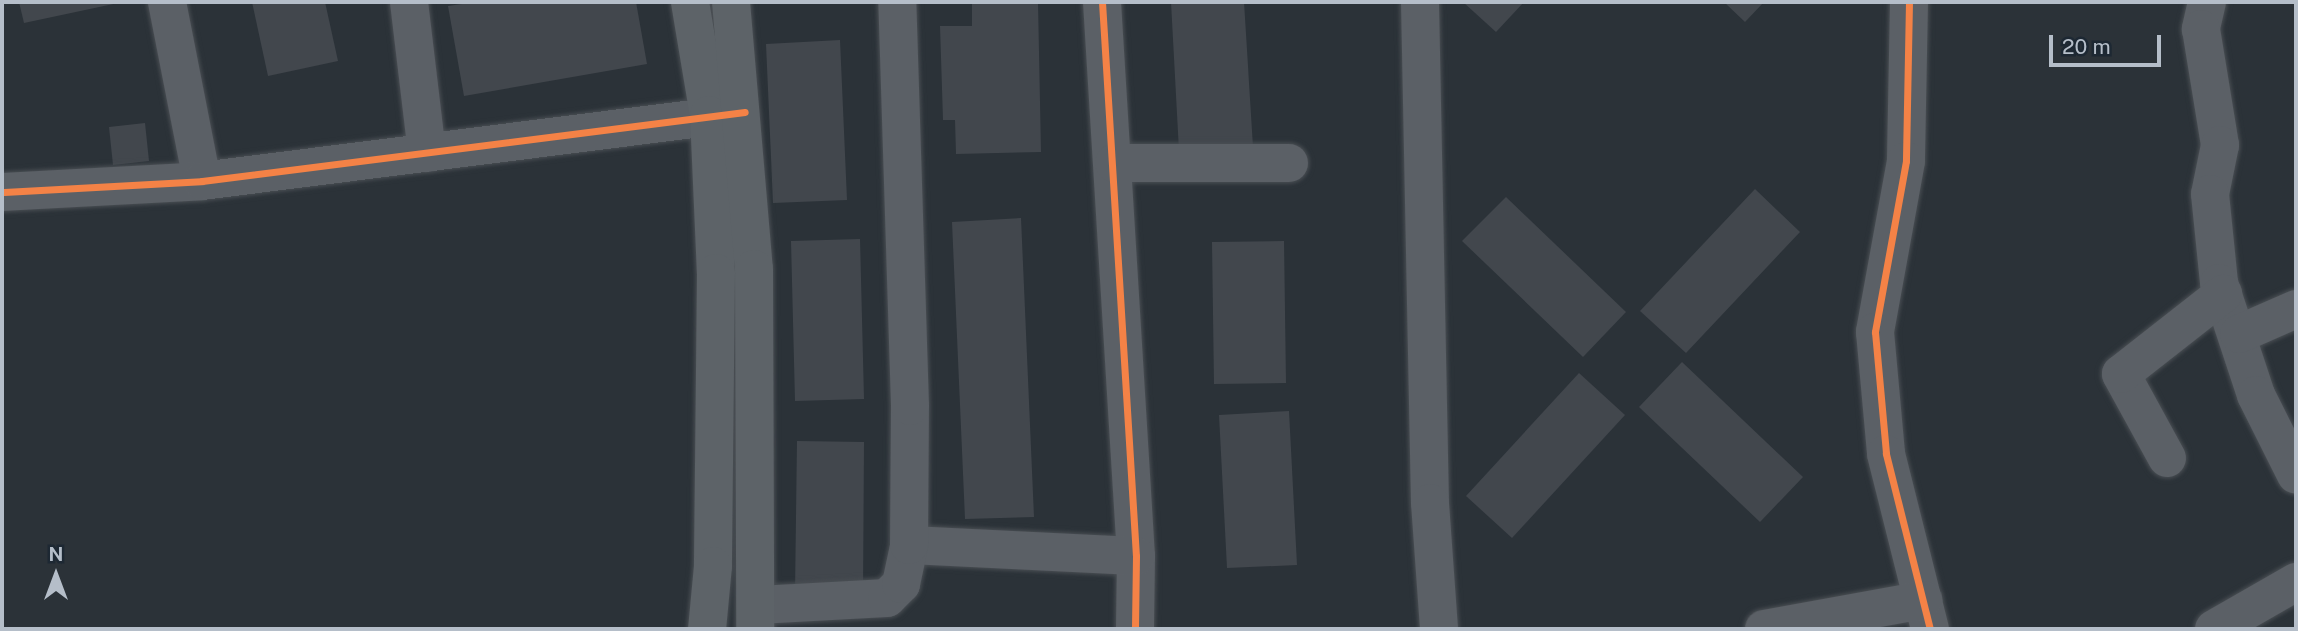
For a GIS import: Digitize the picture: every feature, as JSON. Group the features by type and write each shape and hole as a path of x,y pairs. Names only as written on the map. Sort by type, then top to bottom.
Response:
{"main road":[{"path":"690,2 727,114 754,269 756,617"},
{"path":"707,629 713,566 716,273 727,114 731,2"}],"street":[{"path":"167,2 202,181"},
{"path":"409,2 427,153"},
{"path":"756,617 887,598 901,584 909,545 907,189 897,2"},
{"path":"1102,2 1114,163 1136,556 1135,629"},
{"path":"1420,2 1430,503 1439,629"},
{"path":"1764,629 1927,615 1886,454 1875,332 1906,161 1909,2"},
{"path":"2207,2 2202,29 2220,145 2210,194 2223,293 2239,334 2256,395 2296,475"},
{"path":"2,192 202,181 727,114"},
{"path":"1114,163 1289,163"},
{"path":"2166,458 2121,374 2223,293"},
{"path":"2239,334 2296,309"},
{"path":"909,545 1136,556"},
{"path":"2214,629 2296,582"}],"building":[{"path":"19,2 118,2 118,3 24,23"},
{"path":"252,2 325,2 338,61 268,76"},
{"path":"475,2 636,2 647,64 464,96 448,6"},
{"path":"1038,2 1041,152 956,154 955,120 943,120 940,26 972,26 972,3"},
{"path":"1171,2 1244,2 1253,147 1179,151"},
{"path":"1463,2 1524,2 1496,32"},
{"path":"1724,2 1764,2 1745,22"},
{"path":"840,40 847,200 773,203 766,44"},
{"path":"145,123 149,161 113,165 109,127"},
{"path":"1755,189 1800,232 1686,353 1640,311"},
{"path":"1506,197 1626,312 1583,357 1462,241"},
{"path":"1021,218 1034,517 965,519 952,222"},
{"path":"860,239 864,399 795,401 791,241"},
{"path":"1284,241 1286,383 1214,384 1212,242"},
{"path":"1682,362 1803,477 1760,522 1639,407"},
{"path":"1579,373 1625,415 1512,538 1466,496"},
{"path":"1289,411 1297,565 1227,568 1219,415"},
{"path":"797,441 864,442 863,593 795,593"}],"cycle path":[{"path":"1102,2 1136,556 1135,629"},
{"path":"1909,2 1906,161 1875,332 1886,454 1930,629"},
{"path":"2,192 202,181 745,112"}]}
